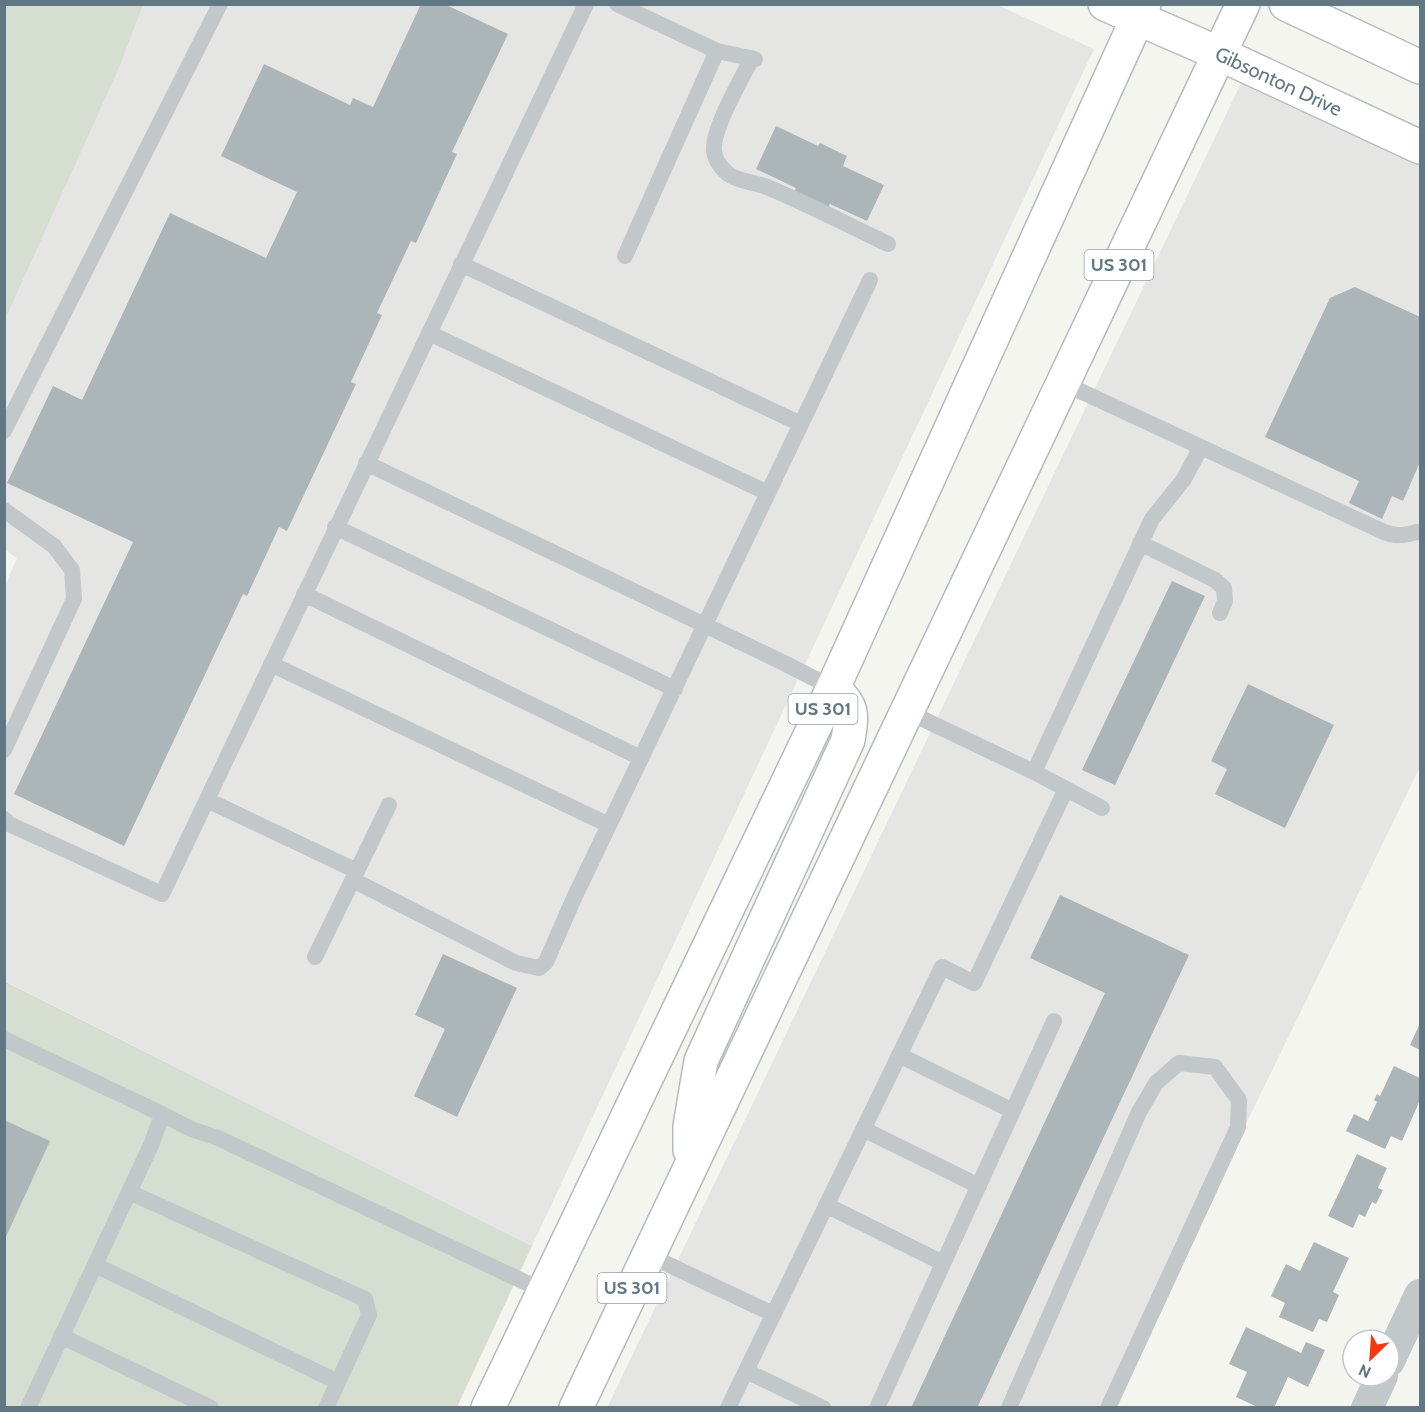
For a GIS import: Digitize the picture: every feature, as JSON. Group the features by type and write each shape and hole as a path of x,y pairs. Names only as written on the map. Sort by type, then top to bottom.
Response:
{"main road":[{"name":"Gibsonton Drive","path":"1105,4 1141,12 1220,54 1420,147"},
{"name":"US 301","path":"576,1407 1243,4"},
{"path":"1286,4 1420,67"},
{"name":"US 301","path":"488,1407 833,688 1141,12"},
{"path":"689,1169 690,1126 701,1061 848,740 851,723 850,709 845,699 833,688"}],"street":[{"path":"1401,1335 1420,1295"},
{"path":"1367,1407 1376,1388"}],"lane":[{"path":"4,431 220,4"},
{"path":"4,819 9,824 162,894 586,4"},
{"path":"617,4 717,51 753,59 719,126 714,141 716,159 728,174 767,187 888,244"},
{"path":"626,256 717,51"},
{"path":"461,264 801,424"},
{"path":"207,800 355,876 516,963 539,968 546,962 574,898 870,280"},
{"path":"429,333 768,493"},
{"path":"1062,383 1391,535 1400,536 1417,532"},
{"path":"1035,772 1152,519 1184,479 1201,447"},
{"path":"366,463 833,688"},
{"path":"4,510 54,546 72,570 74,599 4,750"},
{"path":"336,527 675,689"},
{"path":"1140,543 1215,580 1224,588 1225,601 1220,613"},
{"path":"304,594 641,758"},
{"path":"271,664 609,825"},
{"path":"906,711 1035,772 1102,808"},
{"path":"728,1407 942,967 974,983 1066,789"},
{"path":"315,957 389,805"},
{"path":"877,1407 1054,1021"},
{"path":"4,1039 191,1129 218,1138 544,1291"},
{"path":"899,1055 1013,1111"},
{"path":"1010,1407 1139,1112 1150,1092 1156,1083 1179,1063 1215,1067 1239,1100 1238,1127 1107,1407"},
{"path":"28,1407 152,1143 162,1114"},
{"path":"863,1129 979,1186"},
{"path":"129,1192 364,1299 369,1315 326,1407"},
{"path":"826,1205 943,1263"},
{"path":"648,1255 773,1314"},
{"path":"94,1265 338,1382"},
{"path":"61,1336 211,1407"},
{"path":"746,1371 823,1407"}],"shaded area":[{"path":"5,4 143,5 120,66 5,320"},
{"path":"995,4 1094,49 532,1246 5,981 4,588 17,558 5,550 5,320 120,66 143,5"},
{"path":"1241,83 1420,166 1420,767 1108,1407 607,1408"},
{"path":"4,981 532,1246 457,1407 5,1407"}],"building":[{"path":"421,4 444,4 508,34 452,152 457,154 416,243 411,241 377,313 382,315 351,382 356,384 287,531 279,527 247,596 243,594 124,846 14,794 133,542 7,483 53,386 82,400 170,213 266,258 297,192 221,156 264,64 350,105 353,98 373,107"},
{"path":"776,126 818,146 820,143 847,156 843,166 884,185 867,221 830,204 828,208 794,193 796,188 756,169"},
{"path":"1355,287 1420,317 1420,462 1403,501 1392,496 1382,519 1349,503 1359,481 1265,437 1330,298"},
{"path":"1172,581 1205,596 1115,785 1082,770"},
{"path":"1248,684 1334,725 1285,828 1215,794 1227,769 1211,761"},
{"path":"1060,895 1189,955 977,1408 911,1408 1105,993 1030,958"},
{"path":"443,954 517,988 457,1117 414,1096 445,1029 415,1015"},
{"path":"1420,1023 1420,1050 1410,1045"},
{"path":"1394,1066 1420,1078 1420,1100 1402,1141 1391,1136 1385,1149 1346,1131 1354,1114 1368,1121 1377,1102 1374,1100 1377,1094 1380,1096"},
{"path":"4,1120 50,1141 4,1241"},
{"path":"1357,1154 1387,1168 1378,1188 1383,1190 1376,1204 1372,1202 1365,1217 1359,1214 1353,1228 1328,1216"},
{"path":"1314,1242 1349,1258 1333,1292 1339,1295 1327,1322 1319,1319 1313,1332 1279,1317 1285,1303 1271,1296 1286,1264 1300,1271"},
{"path":"1246,1327 1301,1353 1306,1342 1325,1350 1308,1387 1288,1377 1274,1408 1260,1408 1236,1397 1247,1372 1229,1364"}]}
